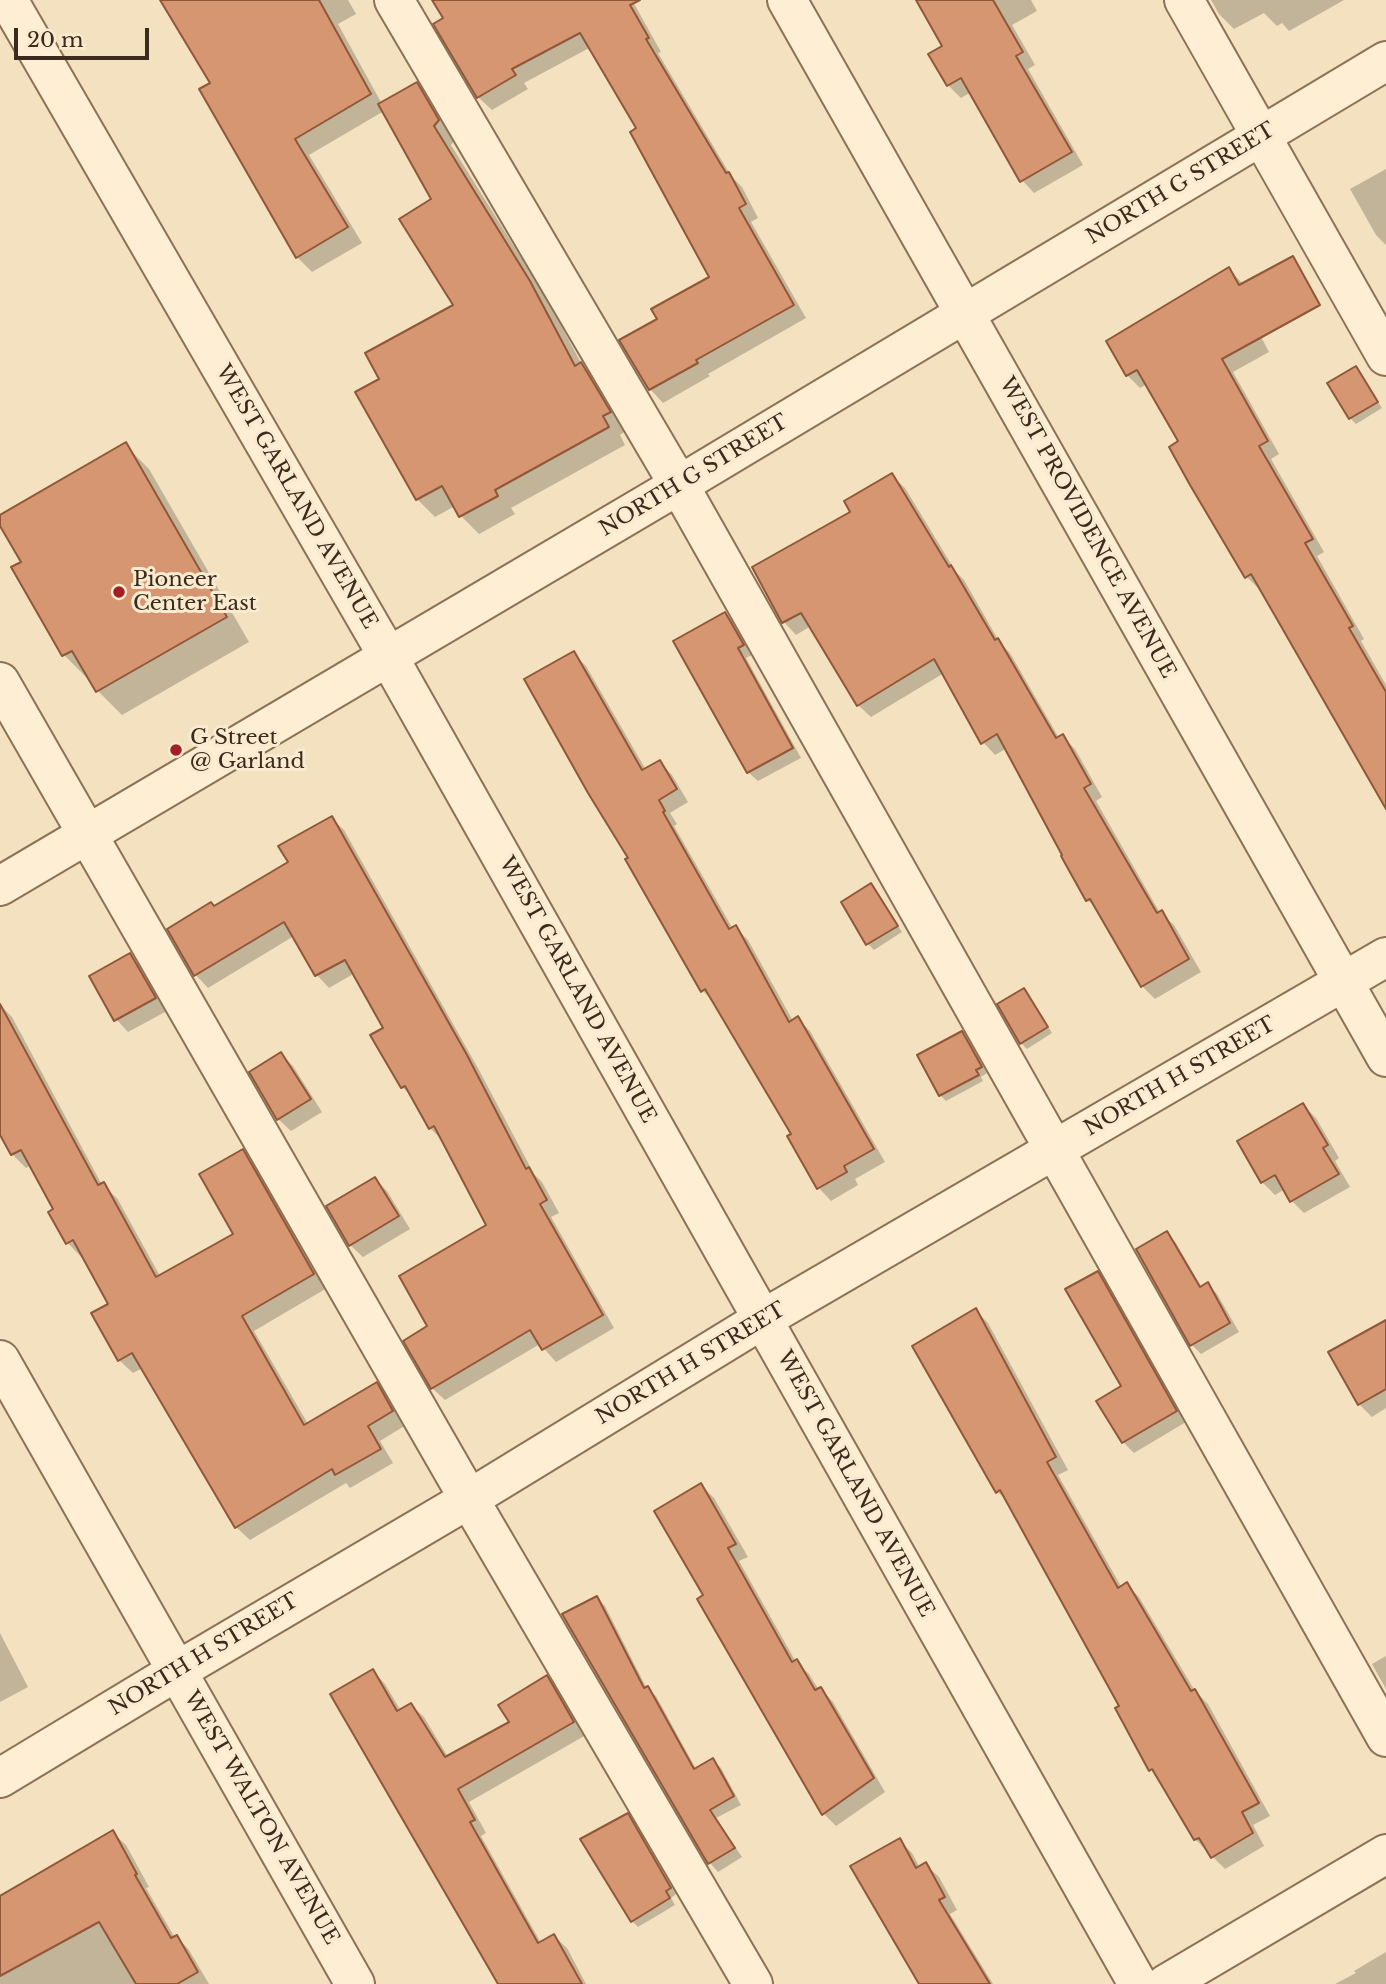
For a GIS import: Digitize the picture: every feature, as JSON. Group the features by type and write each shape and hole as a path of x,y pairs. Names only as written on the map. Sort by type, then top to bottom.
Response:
{"street":[{"name":"WEST GARLAND AVENUE","path":"8,0 388,656 1138,1984"},
{"path":"394,0 679,485 1386,1737"},
{"name":"WEST PROVIDENCE AVENUE","path":"788,0 1386,1057"},
{"path":"1184,0 1386,356"},
{"name":"NORTH G STREET","path":"0,886 679,485 1386,61"},
{"path":"0,682 469,1499 753,1984"},
{"name":"NORTH H STREET","path":"0,1778 469,1499 762,1320 1386,957"},
{"name":"WEST WALTON AVENUE","path":"0,1360 355,1984"},
{"path":"1166,1984 1386,1854"}],"building":[{"path":"160,0 319,0 371,94 295,139 348,227 296,258 199,89 210,83"},
{"path":"432,0 640,0 630,5 649,38 646,39 726,173 729,172 746,204 739,208 794,305 696,360 698,363 649,390 619,340 657,319 651,309 709,277 630,132 636,128 580,33 512,69 516,75 477,98 433,24 443,18"},
{"path":"916,0 993,0 1023,52 1016,56 1072,152 1020,182 961,78 947,86 928,54 942,46"},
{"path":"417,82 439,120 434,126 530,281 575,366 581,362 611,412 603,416 609,427 495,490 498,496 459,517 442,486 416,500 355,392 379,379 365,353 453,305 399,219 431,199 378,104"},
{"path":"1293,256 1320,305 1222,359 1268,441 1259,446 1313,539 1305,543 1353,626 1349,628 1386,692 1386,809 1251,574 1245,578 1190,485 1169,447 1178,441 1137,370 1126,376 1106,341 1229,267 1239,285"},
{"path":"1356,366 1378,402 1349,419 1327,383"},
{"name":"Pioneer Center East","path":"126,442 227,617 96,692 72,651 62,656 11,567 21,562 0,526 0,515"},
{"path":"892,473 995,640 998,638 1056,738 1063,734 1091,784 1084,788 1157,913 1162,910 1189,959 1141,987 1090,899 1086,901 997,734 981,744 934,659 857,706 801,613 782,623 752,567 850,512 844,501"},
{"path":"725,612 744,645 738,648 793,748 747,773 673,641"},
{"path":"574,651 642,770 660,760 677,789 659,800 665,811 663,812 729,929 736,925 789,1022 798,1016 874,1149 844,1166 847,1172 817,1189 787,1136 791,1134 705,989 701,992 625,859 628,858 524,679"},
{"path":"332,816 467,1055 526,1169 529,1167 547,1200 540,1204 603,1315 542,1350 530,1330 431,1389 403,1341 427,1326 399,1276 486,1225 434,1126 429,1129 405,1086 401,1088 370,1035 383,1028 345,960 315,976 284,922 194,976 167,929 211,902 214,906 288,862 278,846"},
{"path":"871,883 898,926 866,945 841,902"},
{"path":"130,953 156,998 114,1021 89,976"},
{"path":"1024,988 1048,1027 1020,1044 997,1004"},
{"path":"0,1004 98,1185 104,1182 156,1277 233,1234 199,1174 243,1149 314,1274 242,1316 304,1425 377,1382 393,1411 368,1426 381,1449 335,1475 332,1469 235,1528 132,1353 118,1361 91,1313 108,1304 73,1240 66,1244 48,1212 53,1209 21,1150 11,1155 0,1135"},
{"path":"962,1031 982,1067 976,1070 979,1075 939,1096 917,1055"},
{"path":"281,1052 311,1099 277,1120 249,1072"},
{"path":"1303,1103 1328,1145 1323,1148 1339,1174 1290,1202 1275,1175 1261,1183 1237,1141"},
{"path":"375,1177 399,1216 349,1246 326,1206"},
{"path":"1167,1231 1200,1287 1208,1282 1230,1323 1190,1346 1136,1249"},
{"path":"1098,1271 1177,1411 1122,1443 1096,1401 1121,1386 1065,1289"},
{"path":"976,1308 1056,1457 1047,1462 1118,1588 1127,1582 1191,1691 1195,1689 1259,1803 1242,1812 1253,1833 1211,1858 1199,1838 1194,1840 1152,1769 1149,1771 1115,1708 1119,1706 1000,1490 996,1493 912,1346"},
{"path":"1386,1320 1386,1389 1358,1405 1328,1352"},
{"path":"701,1483 736,1544 728,1548 792,1662 797,1659 815,1690 821,1687 874,1778 822,1815 697,1599 703,1595 654,1511"},
{"path":"597,1596 644,1688 648,1686 694,1769 713,1758 734,1796 710,1810 735,1848 708,1864 562,1614"},
{"path":"373,1669 397,1711 411,1703 445,1757 509,1722 498,1705 547,1675 574,1722 458,1789 475,1820 470,1822 538,1943 554,1934 582,1984 498,1984 330,1694"},
{"path":"628,1813 671,1888 666,1891 670,1898 631,1922 580,1839"},
{"path":"113,1830 171,1938 177,1935 198,1972 177,1984 136,1984 99,1922 0,1976 0,1896"},
{"path":"900,1838 916,1868 926,1862 945,1897 939,1900 990,1984 919,1984 850,1866"}],"place":[{"name":"Pioneer Center East","path":"119,592"},
{"name":"G Street @ Garland","path":"176,750"}]}
